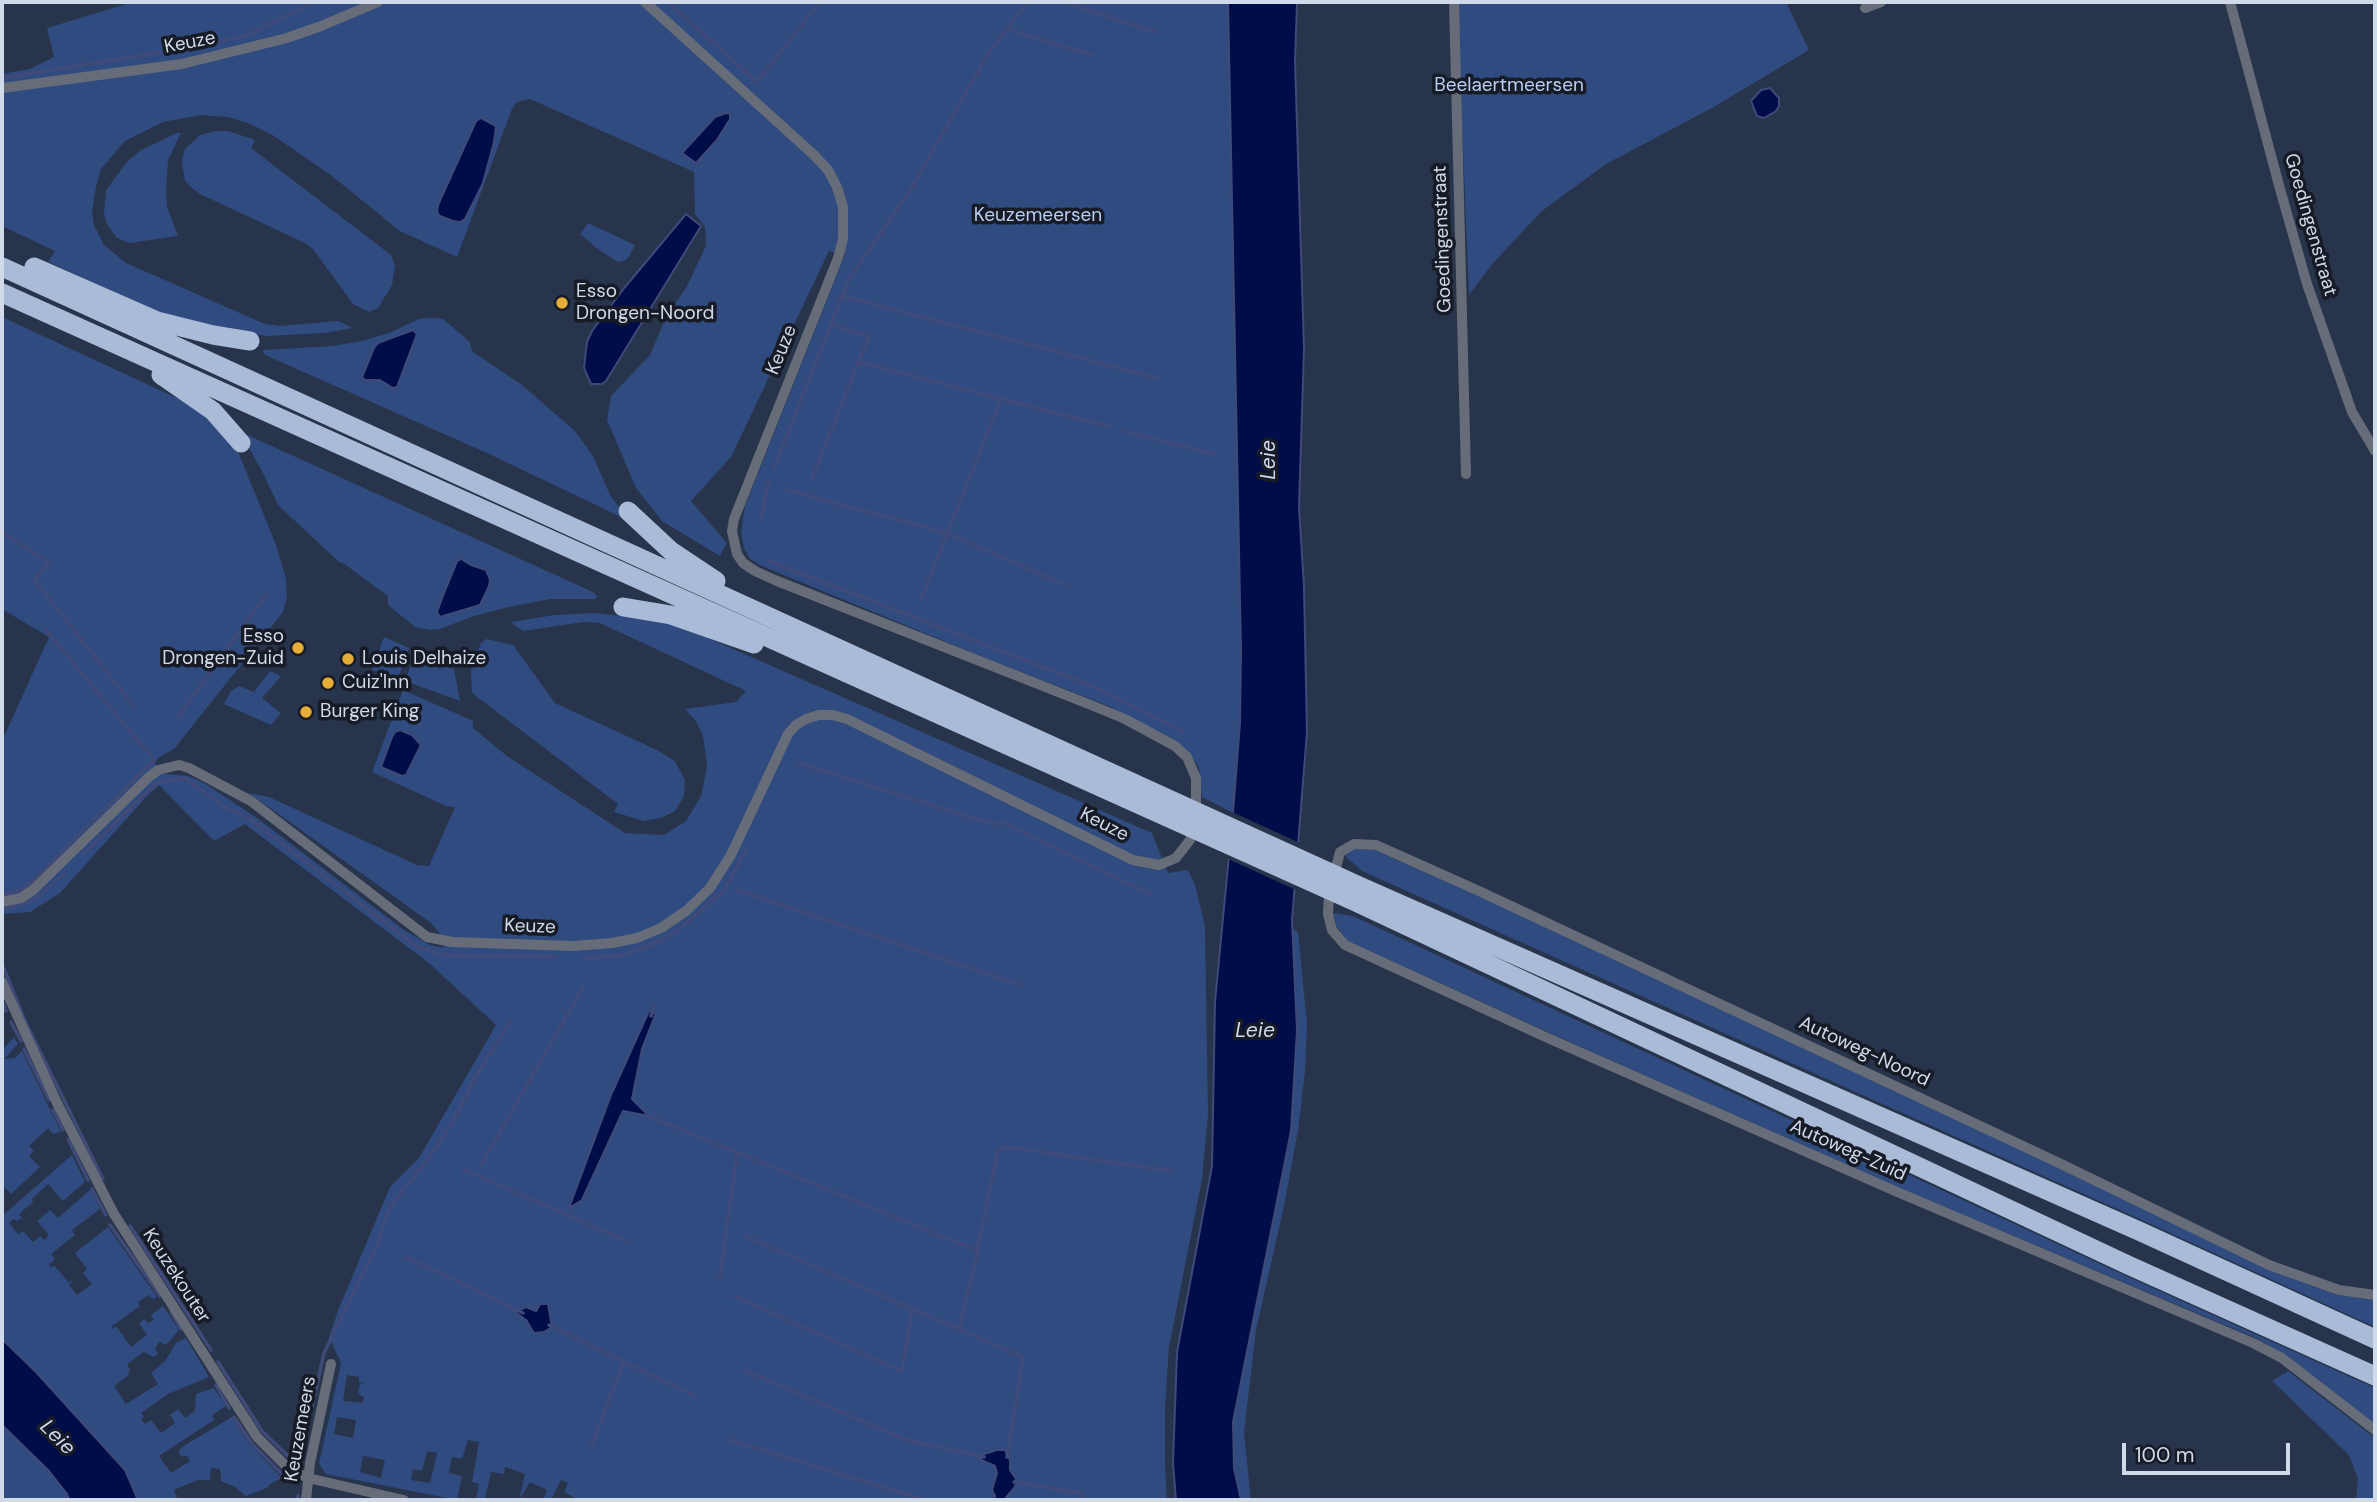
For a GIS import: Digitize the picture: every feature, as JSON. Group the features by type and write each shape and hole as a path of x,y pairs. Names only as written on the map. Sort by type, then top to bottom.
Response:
{"highway":[{"path":"2,254 157,321 250,341"},
{"path":"2,267 741,603 1357,894 2129,1265 2375,1376"},
{"path":"2,293 997,742 1172,808"},
{"path":"127,349 213,411 242,443"},
{"path":"628,510 671,551 721,585 741,603"},
{"path":"622,607 671,615 884,690"},
{"path":"1357,894 2139,1231 2375,1339"}],"street":[{"name":"Keuze","path":"2,88 182,64 287,38 378,2"},
{"name":"Keuze","path":"2,902 20,898 33,890 149,777 158,770 179,765 251,801 427,937 452,942 573,946 637,938 677,917 710,888 732,855 788,734 796,725 819,715 847,719 1133,860 1159,865 1176,858 1191,840 1196,819 1196,778 1187,757 1175,746 1125,719 777,581 743,563 737,554 732,531 734,519 838,258 843,239 843,207 828,170 814,155 645,2"},
{"name":"Goedingenstraat","path":"1454,2 1466,412 1465,474"},
{"path":"1865,8 1881,2"},
{"name":"Goedingenstraat","path":"2230,2 2307,284 2352,412 2375,451"},
{"name":"Autoweg-Noord","path":"1340,852 1354,844 1376,845 1504,902 2057,1161 2269,1265 2339,1290 2375,1295"},
{"name":"Autoweg-Zuid","path":"1340,852 1329,895 1328,914 1332,930 1345,945 1883,1186 2253,1343 2282,1358 2375,1430"},
{"name":"Keuzekouter","path":"2,982 62,1112 117,1218 257,1437 289,1469 308,1478 404,1500"},
{"name":"Keuzemeers","path":"306,1500 331,1364"}],"green space":[{"name":"Keuzemeersen","path":"133,2 1228,2 1241,651 1240,723 1233,813 1202,797 1199,767 1173,739 1109,706 985,658 750,559 744,548 741,532 745,506 845,255 829,251 731,457 691,501 727,543 720,556 662,521 636,488 607,420 611,396 650,355 666,317 686,288 706,246 705,227 695,214 694,172 530,99 521,101 512,109 457,257 400,231 332,176 271,134 228,117 201,115 163,122 125,141 101,169 92,212 94,225 104,245 126,263 265,324 280,326 338,321 353,328 324,333 268,336 236,332 164,315 48,262 55,251 2,226 2,74 30,69 54,57 47,28"},
{"name":"Beelaertmeersen","path":"1457,2 1786,2 1809,50 1712,108 1606,164 1542,211 1493,263 1469,295"},
{"path":"228,131 255,140 251,148 391,255 395,265 392,285 378,308 369,312 353,304 313,249 305,243 200,194 185,181 182,160 185,149 200,135"},
{"path":"181,133 168,160 166,192 167,207 178,236 129,243 117,238 107,224 104,214 106,190 126,163 141,150"},
{"path":"588,223 635,245 626,260 618,262 580,234"},
{"path":"2,317 179,399 216,419 235,444 276,545 286,579 287,597 283,612 174,749 158,758 155,764 166,774 188,776 204,783 257,818 404,930 430,945 444,948 440,934 431,923 249,793 269,797 417,865 429,866 455,807 446,806 372,772 403,690 473,721 473,728 507,756 625,833 664,835 686,821 701,796 707,767 703,736 696,721 685,709 736,702 746,691 600,623 584,622 523,631 510,622 555,615 597,613 674,623 1152,833 1168,873 1188,870 1195,885 1205,926 1208,1115 1202,1179 1169,1347 1165,1407 1167,1500 1004,1500 1015,1487 1010,1460 1005,1450 982,1455 981,1460 995,1466 997,1473 993,1482 994,1500 579,1500 564,1492 568,1483 561,1480 551,1500 543,1500 547,1490 530,1482 519,1500 525,1474 505,1467 504,1474 491,1472 485,1499 490,1500 476,1500 479,1484 472,1482 479,1442 468,1440 462,1459 452,1457 449,1473 462,1476 457,1500 326,1474 319,1464 341,1363 329,1337 339,1308 390,1187 419,1158 496,1025 430,964 245,824 214,841 159,785 60,893 30,912 3,914 2,741 49,637 2,609","holes":["649,1011 656,1013 642,1049 632,1099 648,1116 623,1111 570,1207 611,1095","347,1375 359,1377 359,1382 364,1383 360,1384 358,1394 364,1397 363,1403 343,1401","337,1417 356,1420 353,1438 334,1434","427,1451 437,1453 430,1483 411,1480 413,1469 422,1471","363,1456 385,1460 381,1478 360,1472"]},
{"path":"419,319 443,319 469,341 473,352 522,385 575,431 593,456 610,495 624,514 621,517 263,352 362,341 389,333"},
{"path":"243,433 597,596 595,599 550,599 509,607 440,629 415,627 388,605 388,596 339,562 278,505 242,436"},
{"path":"384,637 409,648 398,679 372,670"},
{"path":"486,639 513,645 555,703 675,761 685,780 684,796 675,811 661,818 644,821 614,812 618,804 472,693 471,669 481,643"},
{"path":"415,654 454,669 460,701 405,681"},
{"path":"270,671 281,676 262,698 281,713 271,725 224,704 231,691 239,686 254,692"},
{"path":"1355,849 1374,850 1477,895 2055,1166 2267,1269 2337,1295 2375,1300 2375,1327 1362,871 1344,855"},
{"path":"1333,913 1353,916 2124,1275 2375,1388 2375,1424 2285,1354 2256,1338 1897,1187 1348,941 1337,927"},
{"path":"1293,929 1298,932 1307,1024 1305,1072 1284,1206 1256,1330 1244,1433 1251,1500 1241,1500 1234,1468 1233,1422 1291,1131 1297,1030"},
{"path":"14,1037 18,1044 4,1059 15,1058 22,1051 61,1132 53,1134 48,1128 29,1146 34,1151 29,1156 40,1167 11,1194 2,1185 2,1051"},
{"path":"72,1155 85,1182 63,1201 48,1184 19,1214 22,1218 9,1223 18,1234 23,1231 33,1242 40,1236 44,1240 49,1235 37,1221 50,1210 58,1218 91,1189 100,1209 72,1230 75,1235 51,1254 55,1259 49,1265 55,1266 68,1282 73,1280 69,1285 77,1295 92,1284 83,1273 87,1269 75,1253 108,1227 157,1297 153,1299 149,1295 138,1302 140,1306 112,1326 112,1329 116,1326 131,1347 147,1335 139,1323 145,1319 148,1323 154,1320 151,1315 163,1306 179,1330 166,1345 159,1342 155,1349 158,1353 154,1357 144,1352 127,1364 130,1370 128,1376 114,1386 126,1404 158,1384 151,1373 165,1361 176,1343 186,1338 209,1377 168,1394 141,1413 144,1417 141,1419 145,1424 151,1420 161,1433 175,1423 170,1415 178,1409 185,1418 195,1411 196,1394 214,1388 226,1406 212,1415 214,1420 159,1456 171,1473 190,1461 187,1455 182,1457 178,1452 182,1447 232,1417 252,1447 282,1478 268,1485 269,1487 246,1496 221,1481 220,1469 211,1468 210,1480 198,1480 174,1490 178,1500 138,1500 125,1469 2,1339 2,1216"},
{"path":"2288,1371 2375,1438 2375,1500 2356,1500 2358,1479 2349,1455 2272,1381"},
{"path":"2,1424 49,1471 69,1500 2,1500"}],"water":[{"name":"Leie","path":"1228,2 1297,2 1295,61 1304,349 1299,507 1304,587 1307,732 1292,920 1297,1030 1291,1131 1233,1422 1234,1468 1241,1500 1176,1500 1173,1463 1177,1352 1212,1166 1215,1002 1240,723 1241,651"},
{"path":"1770,88 1779,98 1779,106 1764,118 1757,116 1751,101 1761,90"},
{"path":"730,114 730,119 717,140 696,163 682,153 715,117"},
{"path":"481,118 496,126 483,183 465,219 460,222 453,221 440,216 437,212 438,205 476,121"},
{"path":"686,214 701,226 606,381 602,384 591,384 584,368 587,342 592,331"},
{"path":"413,330 417,334 397,387 362,377 378,343"},
{"path":"461,559 486,570 489,586 480,605 440,617 437,612 457,561"},
{"path":"400,730 412,735 421,745 406,775 402,776 381,767 392,737"},
{"path":"649,1011 656,1013 642,1049 632,1099 649,1116 623,1111 582,1200 569,1208 611,1095"},
{"path":"540,1304 548,1304 552,1327 544,1332 534,1333 526,1320 515,1312 526,1307 536,1311"},
{"name":"Leie","path":"2,1339 36,1372 125,1470 138,1500 69,1500 49,1471 2,1425"},
{"path":"1005,1450 1010,1460 1010,1470 1016,1479 1015,1487 1004,1500 994,1500 992,1490 997,1473 995,1466 981,1460 981,1455"}],"pier":[{"path":"1230,811 1302,844 1298,891 1226,858"}],"waterway":[{"path":"2,78 245,36 315,2"},
{"path":"668,2 757,82 820,2"},
{"path":"774,468 849,279 911,189 989,52 1028,2"},
{"path":"1064,2 1155,32"},
{"path":"1007,29 1092,55"},
{"path":"842,296 1158,378"},
{"path":"812,478 869,336 831,325"},
{"path":"858,362 1109,426"},
{"path":"921,599 1001,399"},
{"path":"1124,431 1215,454"},
{"path":"760,521 769,482"},
{"path":"787,490 947,533 1068,586"},
{"path":"2,532 49,564 34,579 134,707"},
{"path":"769,561 1097,688 1184,732"},
{"path":"178,717 265,596"},
{"path":"2,895 21,890 34,880 154,760 46,630"},
{"path":"799,763 995,825 1000,821 1150,894"},
{"path":"83,854 155,784 186,779 225,807 250,819 419,948 444,955 556,957"},
{"path":"583,959 623,955 658,942 678,930 724,891 747,848"},
{"path":"5,909 34,900 65,873"},
{"path":"738,890 1021,985"},
{"path":"2,964 26,1023 103,1179"},
{"path":"481,1165 584,986"},
{"path":"2,1001 6,1011"},
{"path":"651,1016 655,1006"},
{"path":"304,1443 324,1353 378,1244 386,1217 453,1121 474,1079 511,1021"},
{"path":"11,1022 21,1041"},
{"path":"24,1049 49,1100"},
{"path":"53,1110 63,1130"},
{"path":"646,1115 978,1251 959,1329"},
{"path":"68,1139 88,1180"},
{"path":"977,1250 998,1150 1009,1147 1171,1171"},
{"path":"720,1277 737,1153"},
{"path":"463,1169 629,1242"},
{"path":"92,1189 106,1215"},
{"path":"110,1225 160,1296"},
{"path":"130,1226 211,1350"},
{"path":"745,1236 1023,1357 1007,1457"},
{"path":"405,1256 523,1313"},
{"path":"734,1296 902,1371 912,1309"},
{"path":"171,1312 181,1329"},
{"path":"549,1325 695,1396"},
{"path":"591,1447 624,1361"},
{"path":"218,1362 262,1431 292,1460 299,1461"},
{"path":"744,1370 904,1439 984,1457"},
{"path":"216,1385 229,1408"},
{"path":"234,1417 253,1445 285,1477"},
{"path":"730,1440 925,1500"},
{"path":"1014,1482 1081,1493 1082,1500"},
{"path":"297,1500 298,1496"}],"place":[{"name":"Esso Drongen-Noord","path":"562,303"},
{"name":"Esso Drongen-Zuid","path":"298,648"},
{"name":"Louis Delhaize","path":"348,659"},
{"name":"Cuiz'Inn","path":"328,683"},
{"name":"Burger King","path":"306,712"}]}
